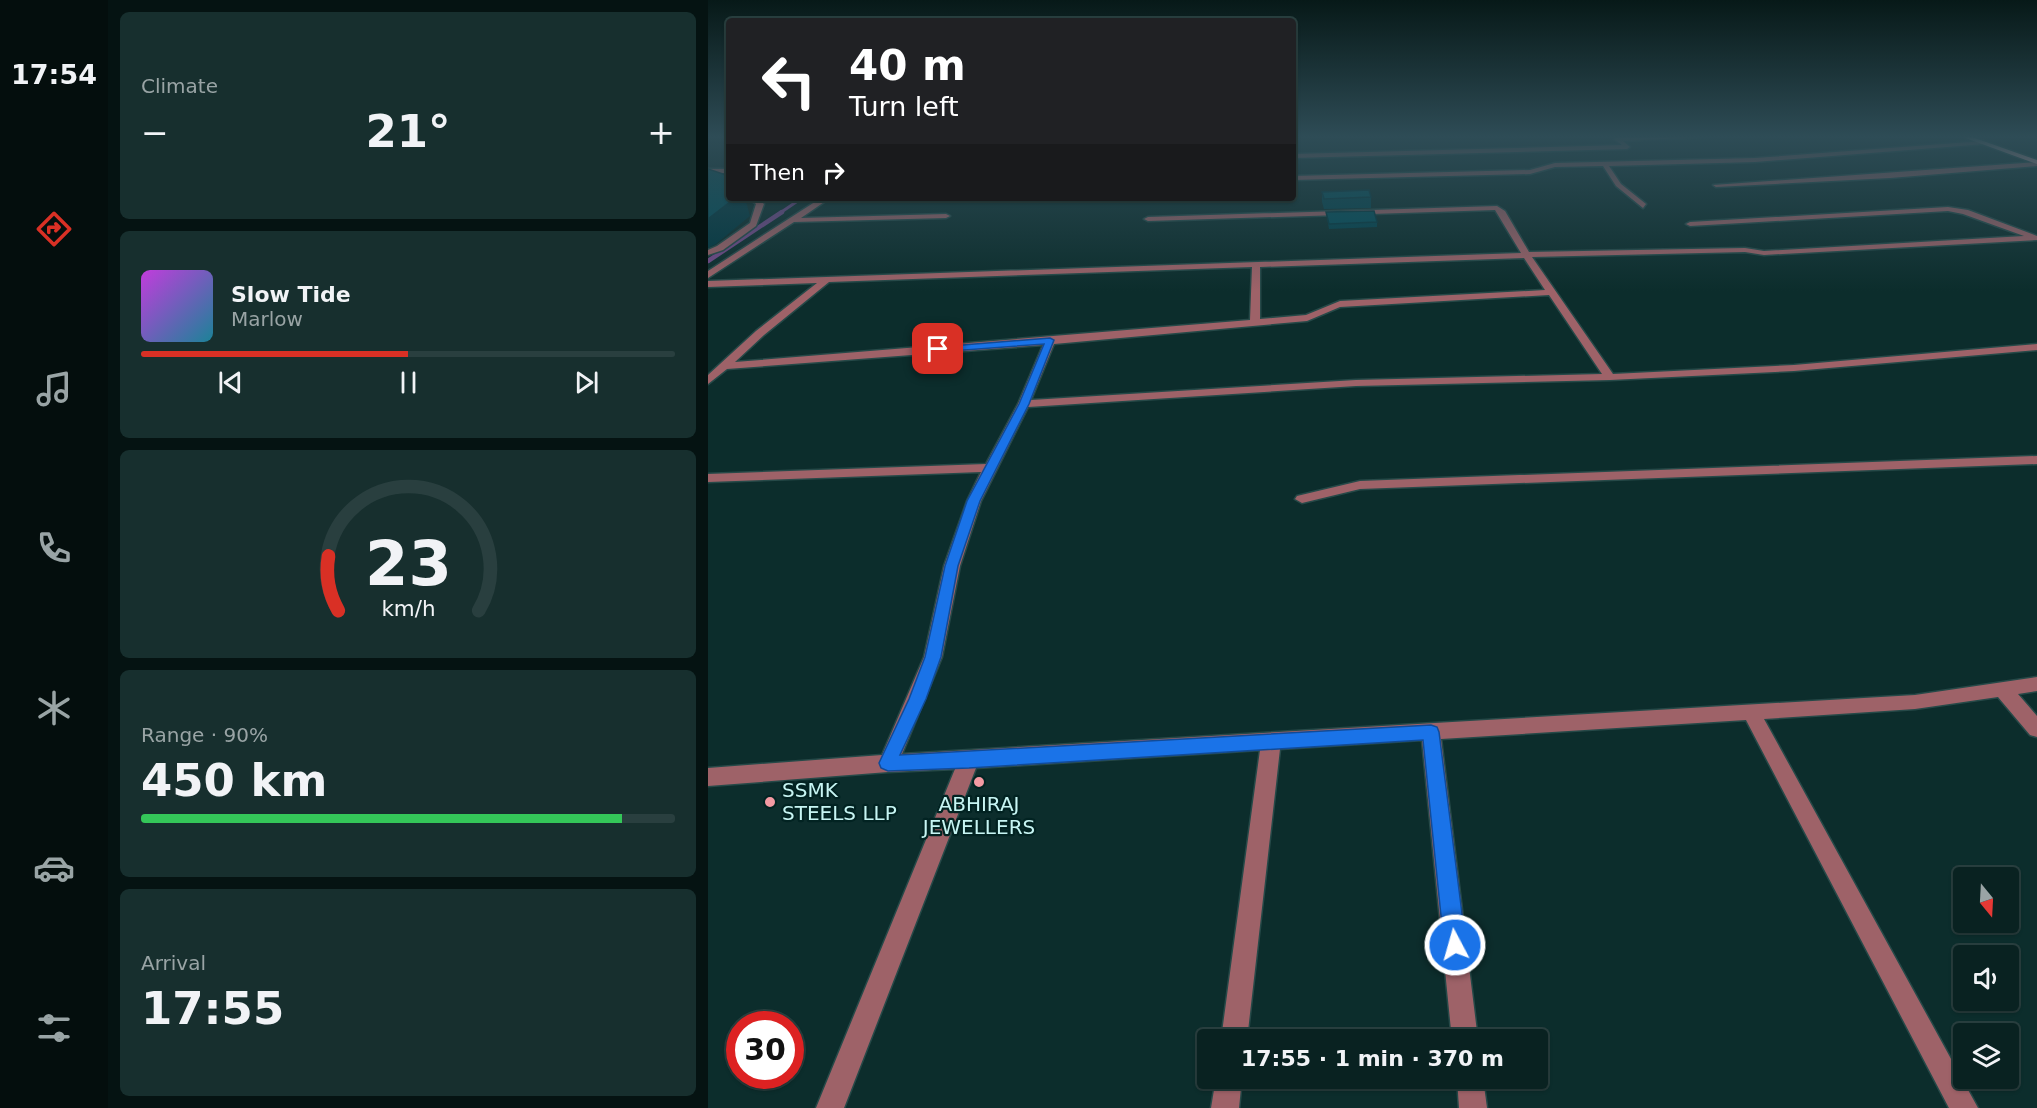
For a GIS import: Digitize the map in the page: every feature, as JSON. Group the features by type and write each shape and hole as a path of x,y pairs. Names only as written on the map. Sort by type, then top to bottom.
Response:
{"street":[{"path":"1621,188 1643,206"},
{"path":"708,254 753,224 760,204 756,201"},
{"path":"708,275 821,201"},
{"path":"1148,219 1489,207 1502,211 1526,255 1610,377"},
{"path":"1690,224 1948,209 1965,212 2037,238"},
{"path":"792,220 946,216"},
{"path":"708,284 1526,255 1745,250 1764,253 2037,238"},
{"path":"1256,264 1256,322"},
{"path":"714,374 760,333 826,280"},
{"path":"714,374 1050,340 1307,318 1316,316 1330,305 1340,304 1551,292"},
{"path":"888,763 933,657 951,566 974,501 1024,404 1050,340"},
{"path":"1024,404 1356,383 1610,377 1794,368 2037,347"},
{"path":"1302,499 1360,485 2037,460"},
{"path":"708,478 990,468"},
{"path":"708,777 888,763 969,760 1915,702 2037,684"},
{"path":"2002,689 2037,729"},
{"path":"1751,712 1964,1108"},
{"path":"1431,732 1464,1029"},
{"path":"1235,1029 1271,742"},
{"path":"830,1108 969,760"},
{"path":"1225,1108 1228,1089"},
{"path":"1471,1089 1473,1108"}],"building":[{"path":"708,188 726,188 726,201 731,201 708,219"},
{"path":"1369,190 1371,197 1324,199 1322,192"},
{"path":"1374,211 1377,222 1329,224 1326,212"}],"waterway":[{"path":"780,213 798,201"},
{"path":"708,261 782,212"}],"place":[{"name":"ABHIRAJ JEWELLERS","path":"979,782"},
{"name":"SSMK STEELS LLP","path":"770,802"}],"route":[{"path":"938,349 1050,340 1024,404 974,501 962,532 951,566 933,657 888,763 1431,732 1455,945"}]}
